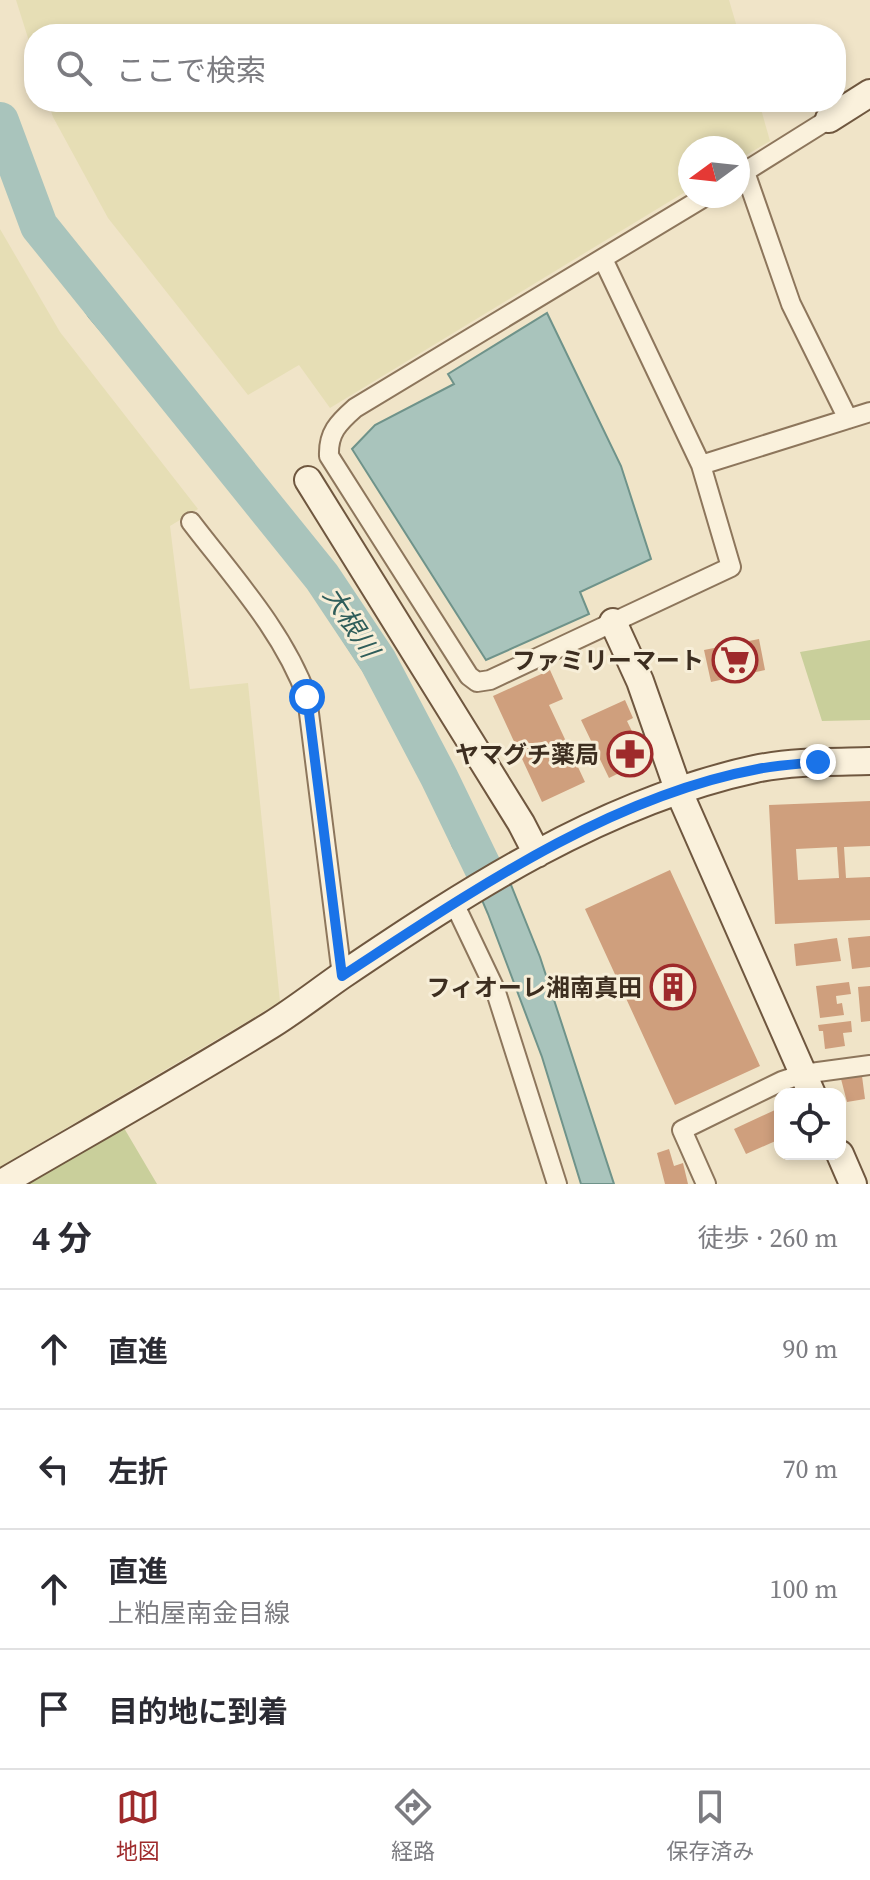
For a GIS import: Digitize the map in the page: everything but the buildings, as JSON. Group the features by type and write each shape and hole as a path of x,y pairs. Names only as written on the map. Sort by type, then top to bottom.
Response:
{"street":[{"path":"846,108 870,93"},
{"path":"750,168 840,112"},
{"path":"750,197 791,304 848,419"},
{"path":"603,259 701,465 731,567 490,680 477,682 469,676 329,456 329,440 339,422 355,408 686,208"},
{"path":"701,465 870,412"},
{"path":"308,480 521,823 530,857"},
{"path":"191,522 262,614 297,669 307,697 342,976"},
{"path":"613,622 640,681 679,792 808,1084"},
{"path":"0,1184 274,1023 460,899 530,857 585,829 679,792 758,769 818,762 870,761"},
{"path":"460,899 495,989 557,1184"},
{"path":"706,1184 682,1130 782,1081 808,1084 870,1065"},
{"path":"843,1160 853,1184"}],"shaded area":[{"path":"16,0 729,0 736,24 24,24"},
{"path":"51,112 762,112 770,141 750,153 750,136 678,136 678,196 330,408 299,365 248,395 108,218"},
{"path":"0,229 60,332 198,509 170,526 190,689 248,683 280,1002 0,1167"}],"green space":[{"path":"870,640 870,720 822,721 800,652"},
{"path":"124,1128 157,1184 25,1184"}],"water":[{"path":"0,112 33,189 39,219 68,267 144,368 159,378 176,372 263,478 324,559 398,669 511,885 540,957 614,1184 581,1184 542,1057 470,872 453,847 437,805 387,707 296,568 304,560 277,508 247,471 227,459 197,418 187,412 168,408 160,400 89,317 38,239 0,166","holes":["325,571 371,645 381,654 379,656 345,615 313,584 312,580","416,730 435,777 439,782 453,785 469,814 465,822 458,822 425,768 413,731"]},
{"path":"547,313 621,466 651,559 580,592 589,614 486,660 352,449 375,425 454,384 448,374"}],"waterway":[{"name":"大根川","path":"0,121 39,226 322,577 378,661 484,870"}],"place":[{"name":"ファミリーマート","path":"735,660"},
{"name":"ヤマグチ薬局","path":"630,754"},
{"name":"フィオーレ湘南真田","path":"673,987"}],"route":[{"path":"307,697 342,976 454,903 585,829 717,779 758,769 818,762"}]}
